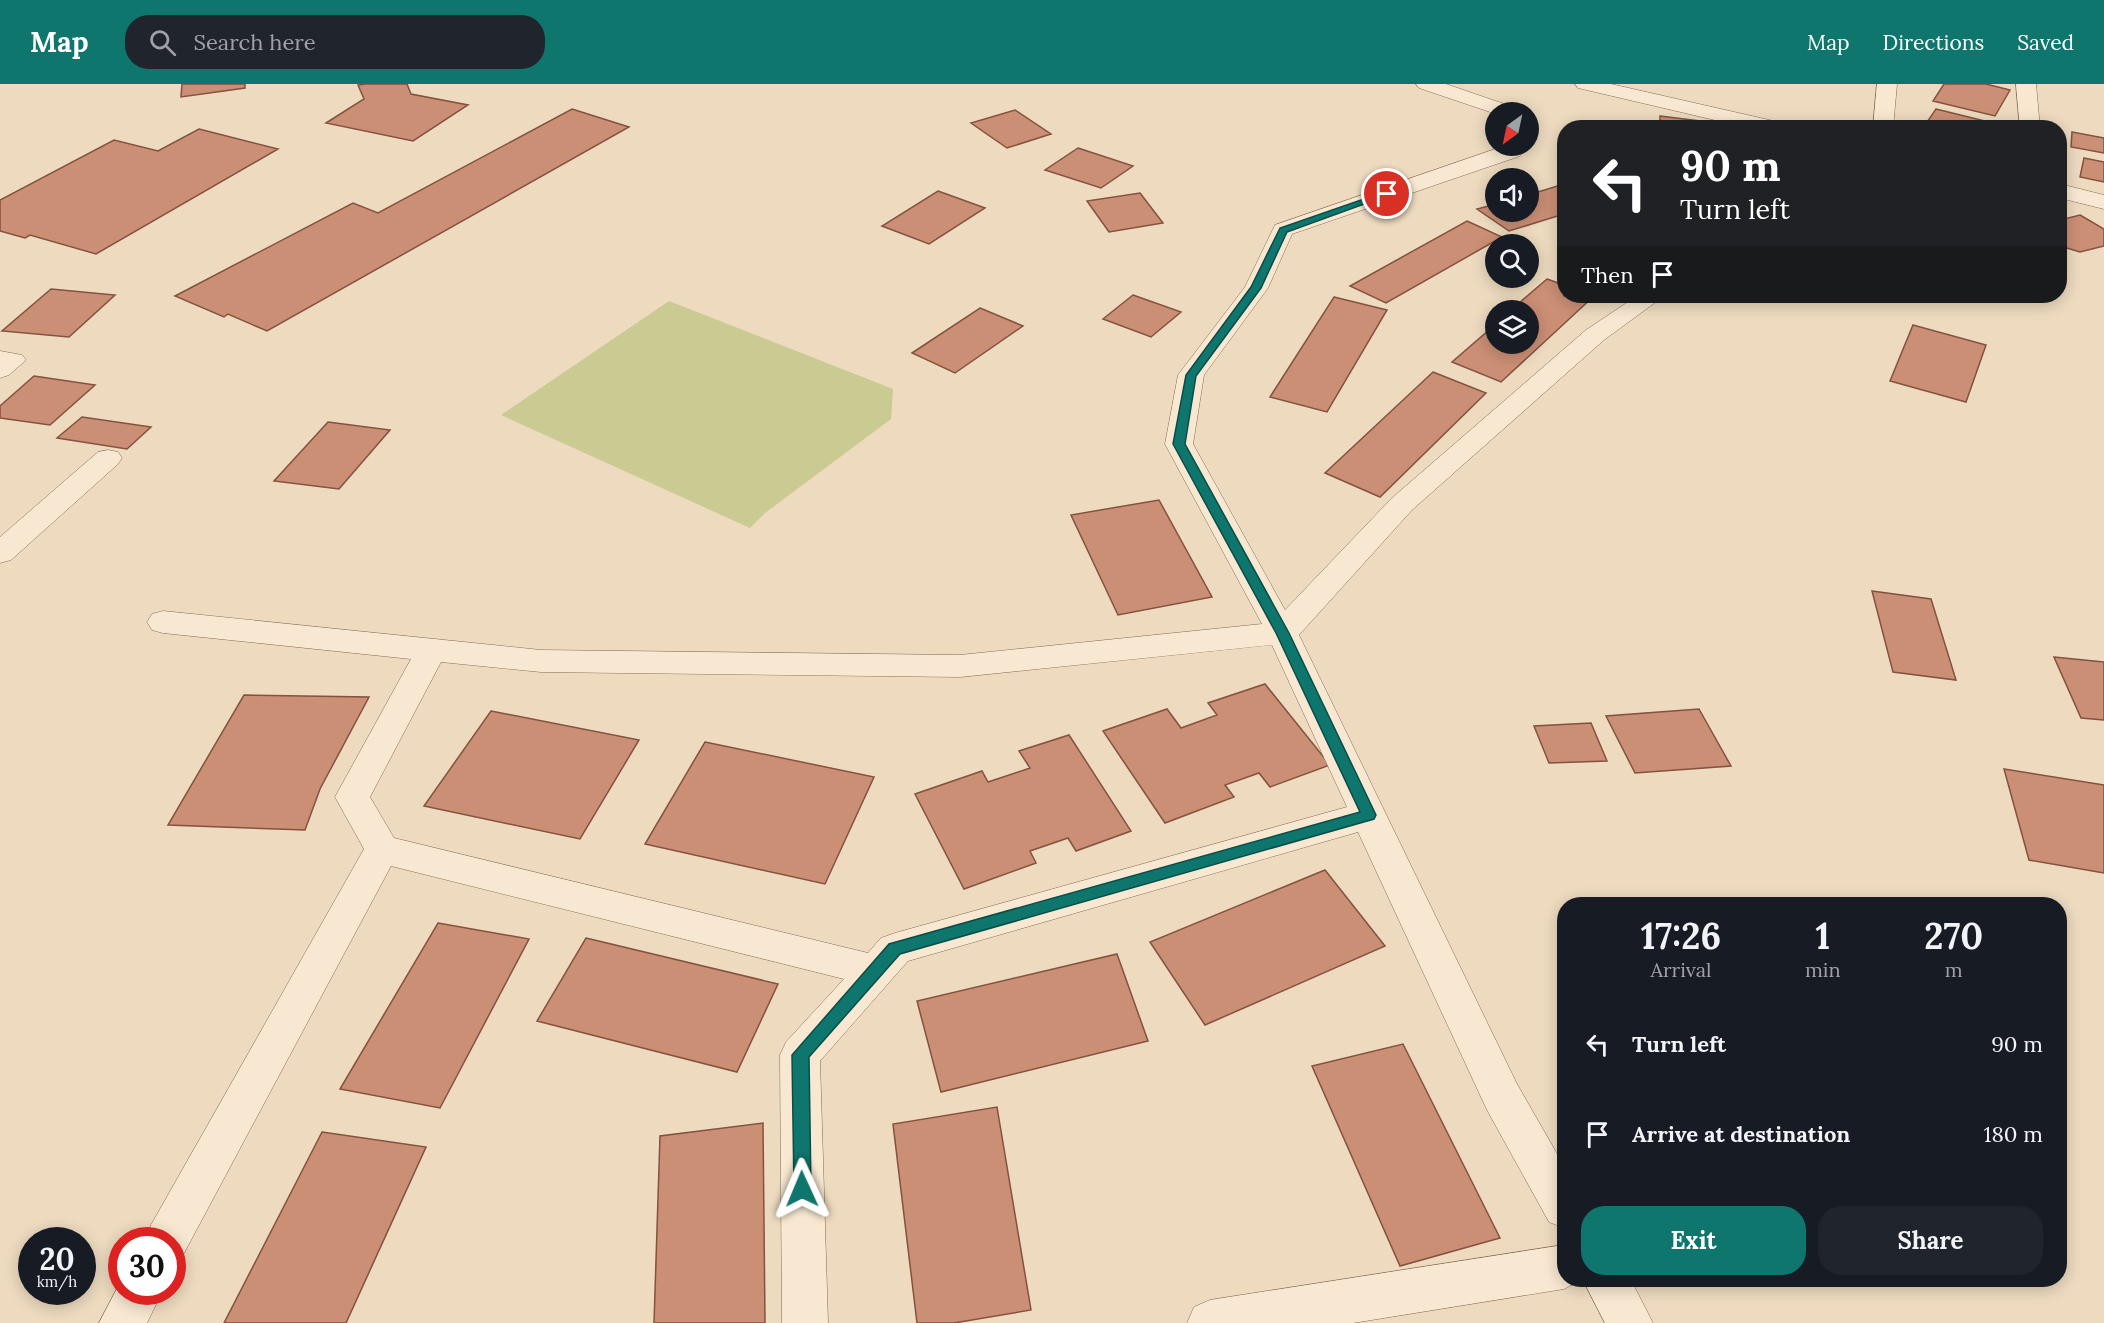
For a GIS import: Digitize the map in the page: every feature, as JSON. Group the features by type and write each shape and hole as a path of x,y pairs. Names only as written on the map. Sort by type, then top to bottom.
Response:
{"street":[{"path":"1426,84 1485,104"},
{"path":"1585,84 1743,120"},
{"path":"1883,120 1887,84"},
{"path":"2026,84 2029,120"},
{"path":"1498,156 1283,230 1256,288 1191,375 1179,444 1282,633 1502,1097 1557,1195"},
{"path":"2067,193 2104,202"},
{"path":"163,622 541,661 960,666 1282,633 1402,504 1595,334 1642,303"},
{"path":"0,359 13,360 0,370"},
{"path":"0,553 108,458"},
{"path":"432,649 352,797 382,849 876,970"},
{"path":"805,1323 800,1055 895,948 1369,815"},
{"path":"174,1227 382,849"},
{"path":"1209,1323 1557,1268"},
{"path":"1609,1287 1630,1323"},
{"path":"122,1323 132,1305"}],"green space":[{"path":"669,301 893,389 891,419 765,513 750,528 501,415"}],"building":[{"path":"182,84 245,84 245,88 181,97"},
{"path":"407,84 411,94 468,105 413,141 326,123 364,99 358,85"},
{"path":"1944,84 1986,84 2010,90 1995,116 1933,101"},
{"path":"572,109 629,127 267,331 228,314 224,317 175,296 353,203 378,213"},
{"path":"1936,109 1981,120 1928,120"},
{"path":"1015,110 1051,134 1007,148 971,123"},
{"path":"1660,116 1692,120 1660,120"},
{"path":"199,129 278,149 96,254 30,235 25,238 0,231 0,200 114,140 158,151"},
{"path":"2072,132 2104,138 2104,153 2071,147"},
{"path":"1078,148 1133,166 1101,188 1045,170"},
{"path":"2084,158 2104,162 2104,182 2080,177"},
{"path":"1557,186 1557,216 1539,222 1539,192"},
{"path":"938,191 985,208 929,244 882,226"},
{"path":"1140,193 1163,223 1109,232 1087,201"},
{"path":"1485,207 1485,214 1477,209"},
{"path":"2080,215 2104,229 2104,246 2080,252 2067,248 2067,218"},
{"path":"1467,221 1495,234 1485,234 1485,247 1386,303 1350,286"},
{"path":"1496,222 1538,222 1509,231"},
{"path":"1547,279 1557,283 1557,303 1586,303 1539,347 1539,300 1523,300"},
{"path":"51,289 115,295 69,337 2,331"},
{"path":"1133,295 1181,312 1151,337 1103,319"},
{"path":"1334,297 1387,310 1327,412 1270,397"},
{"path":"980,308 1023,326 955,373 912,353"},
{"path":"1913,325 1986,345 1966,402 1890,381"},
{"path":"1485,334 1485,354 1531,354 1501,382 1452,362"},
{"path":"1433,372 1486,393 1380,497 1325,473"},
{"path":"34,376 95,385 50,425 0,418 0,406"},
{"path":"82,417 151,427 127,449 57,438"},
{"path":"328,422 390,430 339,489 274,481"},
{"path":"1159,500 1212,597 1118,615 1071,515"},
{"path":"1872,591 1931,599 1956,680 1893,672"},
{"path":"2054,657 2104,662 2104,720 2081,718"},
{"path":"1265,684 1330,765 1270,787 1259,773 1225,785 1234,797 1165,823 1103,731 1167,709 1181,728 1217,715 1208,703"},
{"path":"244,695 369,697 320,789 305,830 168,825"},
{"path":"1699,709 1731,766 1635,773 1606,716"},
{"path":"491,711 639,740 580,839 424,806"},
{"path":"1591,723 1607,761 1549,763 1534,726"},
{"path":"1069,735 1131,831 1076,851 1068,838 1030,851 1036,863 964,889 915,794 982,771 988,782 1030,768 1019,751"},
{"path":"705,742 874,777 825,884 645,844"},
{"path":"2004,769 2104,785 2104,873 2029,860"},
{"path":"1325,870 1385,946 1205,1025 1150,942"},
{"path":"438,923 529,939 440,1108 340,1089"},
{"path":"586,938 778,984 737,1072 537,1021"},
{"path":"1117,954 1148,1041 941,1092 917,1001"},
{"path":"1403,1044 1500,1238 1400,1266 1312,1066"},
{"path":"997,1107 1031,1310 954,1323 917,1323 893,1124"},
{"path":"763,1123 765,1323 654,1323 660,1136"},
{"path":"322,1132 426,1147 346,1323 224,1323"}],"route":[{"path":"802,1189 800,1055 895,948 1369,815 1282,633 1179,444 1191,375 1256,288 1283,230 1387,194"}]}
